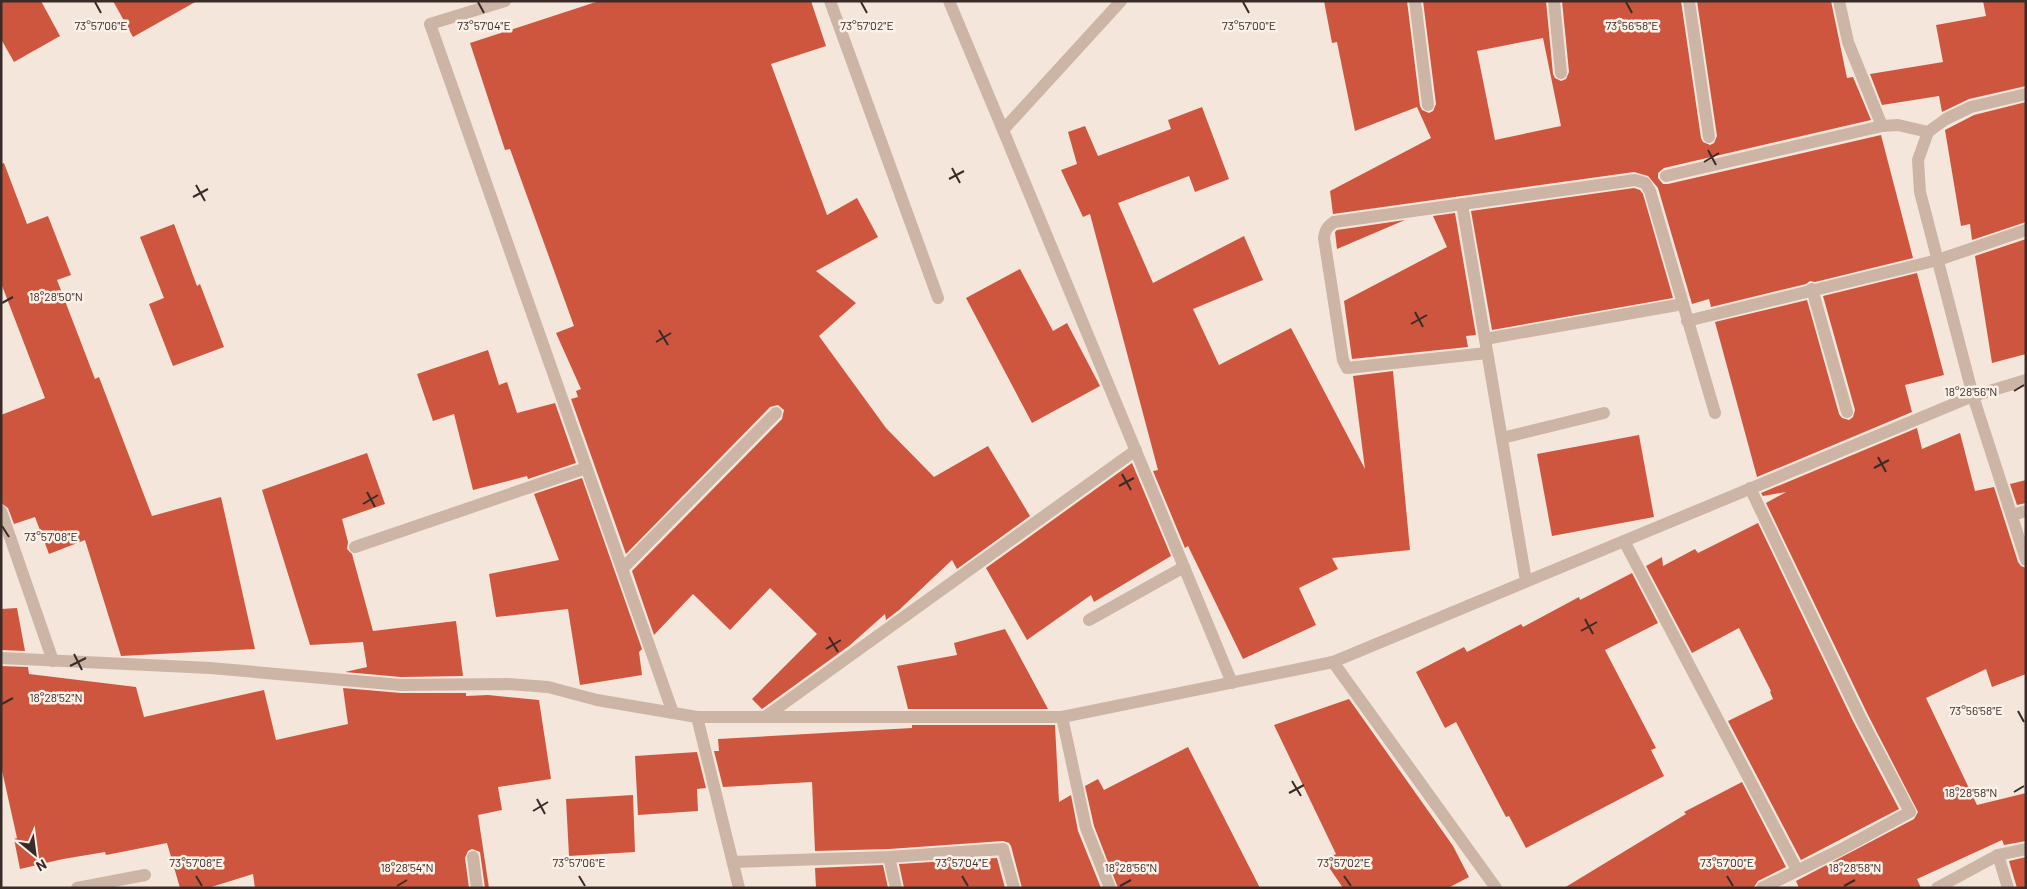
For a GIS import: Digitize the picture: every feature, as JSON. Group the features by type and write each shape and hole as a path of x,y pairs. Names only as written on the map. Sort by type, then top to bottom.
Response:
{"street":[{"path":"505,1 430,24 672,713"},
{"path":"830,1 938,298"},
{"path":"949,1 1232,683"},
{"path":"1003,130 1121,1"},
{"path":"1415,1 1428,105"},
{"path":"1554,1 1561,73"},
{"path":"1689,1 1709,137"},
{"path":"1839,1 1848,42 1882,126"},
{"path":"2026,94 1971,107 1946,119 1928,132 1918,160 1920,192 1973,396 2026,560"},
{"path":"1666,176 1882,126 1898,126 1928,132"},
{"path":"1487,353 1353,369 1348,368 1343,360 1324,238 1328,226 1334,222 1635,180 1644,183 1650,191 1715,413"},
{"path":"1462,204 1526,581"},
{"path":"1687,321 1812,289 1938,260 2026,230"},
{"path":"1812,289 1847,412"},
{"path":"1485,339 1683,304"},
{"path":"1,658 210,668 401,684 508,684 548,688 597,700 697,717 1062,717 1333,662 1973,396 2026,380"},
{"path":"622,569 776,413"},
{"path":"1502,438 1604,413"},
{"path":"765,717 1136,450"},
{"path":"355,547 586,468"},
{"path":"1750,488 1860,717 1910,812 1840,850 1762,888"},
{"path":"1,511 53,661"},
{"path":"2012,515 2026,511"},
{"path":"1624,540 1797,870"},
{"path":"1089,620 1184,566"},
{"path":"1333,662 1496,888"},
{"path":"697,717 739,888"},
{"path":"1062,717 1086,828 1110,888"},
{"path":"734,862 1003,849 1014,888"},
{"path":"1937,888 1998,855 2026,849"},
{"path":"1998,855 2008,888"},
{"path":"889,856 896,888"},
{"path":"473,857 477,888"},
{"path":"78,888 145,875"}],"building":[{"path":"1,1 41,1 60,36 14,62 1,39"},
{"path":"113,1 197,1 133,37"},
{"path":"599,1 811,1 826,46 771,64 827,215 857,198 878,237 816,271 856,303 819,336 886,428 934,477 988,446 1030,516 957,569 952,560 899,610 886,620 885,614 849,646 762,709 752,699 817,634 770,588 730,630 693,594 654,635 632,571 782,419 784,410 778,405 770,407 626,554 571,399 578,397 576,391 581,389 556,333 574,326 510,149 505,150 470,43"},
{"path":"1324,1 1407,1 1420,106 1422,110 1429,113 1433,111 1436,104 1423,1 1546,1 1553,74 1555,78 1561,81 1566,79 1569,72 1562,1 1681,1 1701,138 1703,142 1710,145 1714,143 1717,136 1697,1 1831,1 1847,78 1853,77 1871,120 1664,168 1658,173 1658,178 1663,184 1668,184 1881,135 1913,258 1815,282 1810,281 1806,284 1711,307 1709,299 1692,304 1658,188 1648,176 1634,172 1333,214 1330,191 1431,138 1417,107 1355,131 1337,42 1332,43","holes":["1543,38 1561,126 1495,140 1477,51"]},
{"path":"1983,1 2026,1 2026,86 1969,99 1942,112 1939,96 1882,105 1870,74 1943,62 1936,25 1986,16"},
{"path":"2026,102 2026,222 1972,240 1970,224 1961,226 1945,130 1974,115"},
{"path":"1202,107 1229,179 1195,192 1189,176 1118,203 1153,283 1244,236 1263,280 1193,309 1219,365 1291,328 1365,469 1353,376 1393,371 1410,550 1332,558 1338,569 1299,588 1316,625 1243,659 1188,546 1185,548 1153,471 1158,470 1090,214 1083,217 1061,170 1077,164 1068,132 1085,126 1098,156 1171,129 1168,120"},
{"path":"4,163 27,224 48,216 71,275 57,280 95,379 99,377 152,516 221,497 255,649 121,656 85,540 49,554 35,517 14,524 8,508 1,503 1,415 45,398 1,283 1,164"},
{"path":"1634,188 1640,190 1643,194 1673,298 1492,330 1471,211"},
{"path":"1455,213 1476,335 1466,336 1468,347 1352,359 1344,301 1447,247 1433,216"},
{"path":"1405,220 1337,249 1335,232 1337,230"},
{"path":"174,224 197,286 200,284 224,347 173,366 149,304 164,298 140,237"},
{"path":"2026,239 2026,354 1992,363 1975,256"},
{"path":"1020,269 1053,331 1067,323 1100,386 1032,423 966,298"},
{"path":"1917,273 1944,375 1905,385 1912,412 1757,477 1715,322 1807,300 1839,414 1842,418 1849,420 1853,417 1855,410 1823,296"},
{"path":"488,350 499,385 507,382 517,413 555,403 576,463 528,479 527,476 473,490 454,414 433,421 417,374"},
{"path":"1917,428 1922,449 1960,433 1975,491 1994,487 2018,562 2026,568 2026,674 1992,687 1986,669 1926,698 1977,805 2026,793 2026,841 2004,845 2002,840 1917,879 1921,888 1799,888 1796,881 1914,819 1918,812 1867,713 1766,503 1786,492 1763,496 1761,493"},
{"path":"1639,435 1654,517 1552,536 1537,454"},
{"path":"367,453 385,504 342,519 348,542 347,549 352,554 373,631 456,621 463,676 401,677 345,672 367,667 363,642 310,645 262,490"},
{"path":"1132,463 1171,556 1094,602 1091,595 1027,640 986,568"},
{"path":"582,478 642,649 639,652 642,675 580,685 568,609 496,617 489,574 559,560 534,494"},
{"path":"2026,480 2026,503 2017,505 2010,484"},
{"path":"1758,523 1853,721 1899,809 1801,860 1728,721 1773,699 1771,691 1739,628 1692,653 1646,566 1662,557 1663,566 1695,549 1698,553"},
{"path":"1632,573 1658,623 1605,650 1656,748 1651,750 1664,776 1526,848 1509,816 1506,817 1456,722 1445,728 1416,672 1464,647 1467,652 1521,624 1523,627 1579,597 1580,600"},
{"path":"17,608 25,651 1,650 1,609"},
{"path":"1005,629 1048,709 908,709 897,666 957,655 954,643"},
{"path":"1,666 28,667 29,674 136,687 144,717 264,690 276,740 348,724 343,688 401,693 466,693 466,696 488,695 539,700 551,779 498,787 502,810 478,815 489,888 485,888 480,852 472,849 468,851 465,858 469,888 255,888 253,874 208,888 180,888 167,843 106,855 105,852 63,859 20,869 14,839 17,838 1,766"},
{"path":"1349,699 1453,846 1469,877 1448,888 1343,888 1324,860 1336,854 1274,725"},
{"path":"912,725 1055,725 1059,802 1071,795 1078,831 1101,888 1022,888 1011,846 1003,841 889,849 815,851 812,782 723,787 714,751 719,751 718,739 912,728"},
{"path":"1188,747 1260,888 1118,888 1094,826 1085,786 1098,779 1104,790"},
{"path":"697,752 706,788 697,789 698,811 638,815 635,756"},
{"path":"1742,782 1786,867 1758,881 1754,887 1564,888 1686,814 1684,812"},
{"path":"633,795 635,852 569,856 566,799"},
{"path":"2026,857 2026,888 2017,888 2009,861"},
{"path":"997,858 1005,888 904,888 899,864"},
{"path":"883,865 888,888 816,888 815,868"}]}
